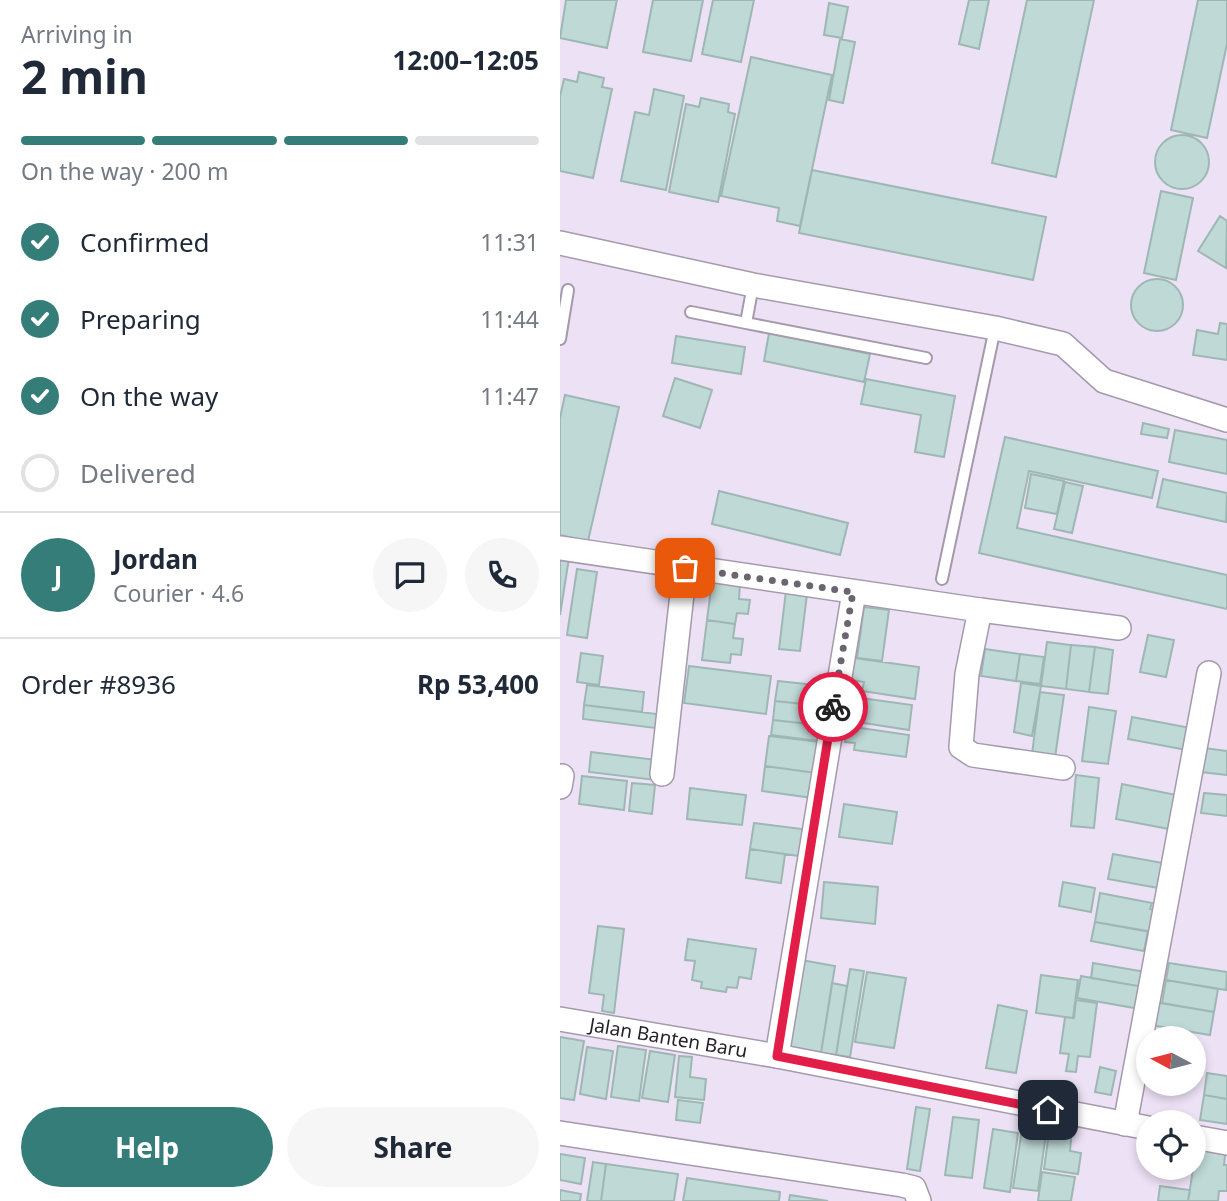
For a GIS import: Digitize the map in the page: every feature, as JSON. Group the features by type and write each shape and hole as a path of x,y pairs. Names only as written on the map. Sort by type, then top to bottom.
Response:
{"street":[{"path":"560,243 753,285 995,328 1063,344 1104,381 1227,420"},
{"path":"560,548 1119,628"},
{"path":"662,774 685,568"},
{"path":"777,1056 853,592"},
{"path":"980,610 967,674 961,747 973,755 1063,768"},
{"path":"1140,1110 1209,673"},
{"name":"Jalan Banten Baru","path":"560,1019 777,1056 1136,1126"},
{"path":"560,1133 902,1185 914,1188 919,1201"},
{"path":"1206,1139 1227,1143"}],"lane":[{"path":"746,323 753,285"},
{"path":"560,339 568,290"},
{"path":"691,312 926,358"},
{"path":"943,579 995,328"}],"building":[{"path":"566,0 617,0 607,48 560,38"},
{"path":"653,0 703,0 691,61 643,52"},
{"path":"713,0 754,0 741,62 702,54"},
{"path":"969,0 989,0 979,49 959,44"},
{"path":"1027,0 1094,0 1056,177 992,163"},
{"path":"1198,0 1227,0 1227,44 1207,138 1171,130"},
{"path":"829,3 848,7 842,38 824,35"},
{"path":"840,39 855,42 843,103 829,100"},
{"path":"751,57 832,75 800,226 777,221 779,208 721,196"},
{"path":"579,72 604,78 602,87 612,89 593,178 560,171 560,96 564,79 577,82"},
{"path":"654,89 684,96 666,190 621,181 635,112 649,115"},
{"path":"701,98 729,104 728,112 735,114 718,202 669,192 686,104 699,107"},
{"path":"1182,135 1201,143 1209,162 1201,181 1182,189 1163,181 1155,162 1163,143"},
{"path":"812,170 1046,217 1033,280 799,233"},
{"path":"1161,191 1193,198 1176,280 1144,273"},
{"path":"1220,216 1227,221 1226,268 1198,251"},
{"path":"1157,279 1167,281 1175,287 1181,295 1181,315 1175,323 1167,329 1157,331 1147,329 1139,323 1133,315 1131,305 1133,295 1139,287 1147,281"},
{"path":"1220,323 1227,324 1227,360 1193,355 1197,330 1218,334"},
{"path":"769,333 870,354 864,382 764,361"},
{"path":"676,336 745,347 741,374 672,363"},
{"path":"675,378 712,390 700,428 663,416"},
{"path":"866,379 955,396 944,457 915,452 921,415 861,404"},
{"path":"565,395 619,407 588,541 560,535 560,418"},
{"path":"1143,423 1169,429 1167,438 1141,434"},
{"path":"1175,430 1227,440 1227,474 1169,462"},
{"path":"1005,437 1158,471 1152,498 1029,471 1017,528 1227,575 1227,609 979,553"},
{"path":"1031,474 1064,481 1057,514 1025,508"},
{"path":"1163,479 1227,493 1226,522 1157,507"},
{"path":"1065,482 1083,486 1072,533 1054,529"},
{"path":"719,491 848,523 840,555 712,524"},
{"path":"560,556 569,558 560,615"},
{"path":"577,569 597,572 587,638 567,635"},
{"path":"712,581 740,584 739,599 750,600 748,614 737,613 735,624 707,620"},
{"path":"786,591 807,594 800,651 779,649"},
{"path":"864,607 889,610 882,661 857,658"},
{"path":"707,620 735,624 733,638 743,639 741,655 731,654 730,663 702,660"},
{"path":"1148,635 1174,640 1166,677 1140,672"},
{"path":"1047,642 1071,645 1066,689 1041,686"},
{"path":"1071,645 1095,647 1089,692 1066,689"},
{"path":"1095,647 1113,650 1108,694 1089,692"},
{"path":"985,649 1020,654 1016,681 981,676"},
{"path":"581,653 603,656 599,685 577,682"},
{"path":"1020,654 1044,657 1040,684 1016,681"},
{"path":"854,658 919,667 915,699 862,691 864,682 850,680"},
{"path":"689,666 771,676 766,714 684,703"},
{"path":"778,681 824,686 822,706 775,701"},
{"path":"1021,683 1041,686 1032,736 1014,732"},
{"path":"587,685 644,692 642,712 584,705"},
{"path":"1040,692 1064,695 1055,758 1032,754"},
{"path":"861,698 912,705 909,730 857,722"},
{"path":"775,701 822,706 819,725 773,720"},
{"path":"584,705 665,715 663,729 583,719"},
{"path":"1089,707 1116,711 1108,764 1082,761"},
{"path":"1132,717 1196,729 1192,751 1128,739"},
{"path":"773,720 819,725 818,741 771,735"},
{"path":"847,726 909,735 906,757 854,750 855,743 845,742"},
{"path":"769,736 820,742 816,773 765,766"},
{"path":"1204,748 1227,751 1227,775 1201,772"},
{"path":"591,752 657,760 655,780 589,772"},
{"path":"765,766 816,773 813,798 762,791"},
{"path":"1076,775 1099,778 1094,828 1071,826"},
{"path":"582,776 627,781 624,810 579,804"},
{"path":"632,783 655,785 652,814 629,811"},
{"path":"1122,784 1176,795 1169,829 1116,819"},
{"path":"690,788 746,795 742,825 687,819"},
{"path":"1204,793 1227,795 1227,816 1201,813"},
{"path":"844,804 897,812 892,844 839,837"},
{"path":"754,823 810,830 806,857 750,849"},
{"path":"750,849 785,854 781,883 746,878"},
{"path":"1113,854 1168,864 1164,889 1108,879"},
{"path":"824,882 878,887 875,924 821,918"},
{"path":"1063,882 1095,888 1091,912 1059,906"},
{"path":"1100,893 1152,903 1150,909 1160,911 1156,933 1095,922"},
{"path":"1095,922 1148,931 1144,951 1091,941"},
{"path":"598,926 624,929 614,1013 602,1011 604,995 589,993"},
{"path":"688,939 756,949 751,979 739,977 737,988 727,987 726,992 701,988 702,982 692,980 695,961 685,960"},
{"path":"801,960 835,966 821,1053 787,1047"},
{"path":"1093,963 1146,972 1144,987 1091,978"},
{"path":"1169,963 1227,972 1226,990 1166,980"},
{"path":"850,969 864,971 850,1057 836,1055"},
{"path":"867,972 906,978 894,1048 855,1042"},
{"path":"1041,975 1078,980 1073,1018 1036,1013"},
{"path":"1081,976 1144,987 1140,1009 1077,998"},
{"path":"1166,980 1218,989 1214,1012 1162,1003"},
{"path":"832,983 847,986 836,1055 821,1053"},
{"path":"1076,1000 1097,1003 1090,1057 1078,1056 1076,1072 1066,1071 1069,1054 1060,1053 1065,1017 1074,1018"},
{"path":"1154,1002 1214,1012 1210,1035 1206,1034 1206,1026 1150,1025"},
{"path":"998,1005 1027,1011 1016,1073 986,1068"},
{"path":"560,1037 584,1041 574,1100 560,1098"},
{"path":"618,1046 646,1050 639,1101 611,1097"},
{"path":"587,1047 613,1051 606,1099 580,1094"},
{"path":"650,1051 675,1055 668,1102 642,1098"},
{"path":"679,1056 692,1057 690,1077 706,1079 704,1100 675,1097"},
{"path":"1100,1067 1116,1071 1111,1095 1095,1092"},
{"path":"1207,1073 1227,1076 1227,1099 1206,1095"},
{"path":"1204,1096 1227,1099 1227,1124 1206,1121 1206,1110 1202,1110"},
{"path":"678,1100 703,1103 700,1123 676,1120"},
{"path":"916,1107 930,1109 920,1171 907,1169"},
{"path":"1024,1116 1048,1119 1038,1191 1013,1188"},
{"path":"953,1117 979,1120 972,1178 945,1175"},
{"path":"1050,1125 1072,1128 1070,1151 1081,1153 1078,1174 1044,1169"},
{"path":"993,1129 1018,1133 1010,1192 984,1188"},
{"path":"1206,1145 1226,1148 1224,1165 1227,1165 1227,1191 1219,1191 1218,1201 1188,1201 1191,1180 1206,1180"},
{"path":"560,1154 585,1158 581,1184 560,1180"},
{"path":"593,1162 606,1164 601,1201 587,1201"},
{"path":"606,1164 678,1174 674,1201 601,1201"},
{"path":"1042,1172 1075,1177 1071,1201 1038,1201"},
{"path":"687,1178 780,1192 779,1201 683,1201"},
{"path":"1160,1186 1190,1190 1188,1201 1158,1201"},
{"path":"560,1190 581,1194 580,1201 560,1201"},
{"path":"790,1195 828,1201 789,1201"}],"way so far":[{"path":"685,568 853,592 833,707"}],"route":[{"path":"833,707 777,1056 1048,1110"}]}
